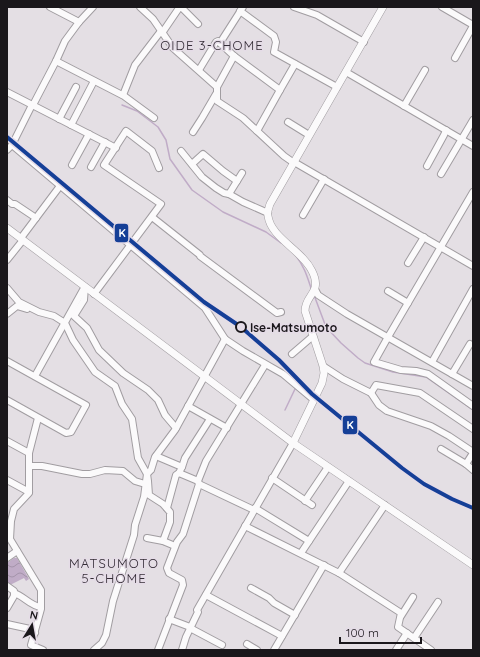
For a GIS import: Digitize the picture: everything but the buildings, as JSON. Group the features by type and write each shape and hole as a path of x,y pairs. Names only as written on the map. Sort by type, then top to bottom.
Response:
{"street":[{"path":"50,7 79,22"},
{"path":"7,150 12,145 65,41 79,22 93,7"},
{"path":"140,7 153,19 173,48 199,70 217,90 217,100 243,118 284,156 473,266"},
{"path":"294,7 318,15 364,42"},
{"path":"182,650 190,627 206,595 293,443 322,383 324,373 323,366 305,305 314,292 312,271 300,254 274,231 270,224 268,213 270,204 383,7"},
{"path":"442,7 473,26 455,58"},
{"path":"123,96 135,65 162,32 179,8 182,8 198,24"},
{"path":"220,43 242,9 274,36 276,42 274,52 337,87"},
{"path":"199,70 218,41 234,56 280,90"},
{"path":"193,132 202,118 234,56"},
{"path":"56,61 123,96 154,118"},
{"path":"257,131 295,64"},
{"path":"404,106 425,70"},
{"path":"346,72 473,146"},
{"path":"71,125 94,81"},
{"path":"59,119 76,87"},
{"path":"7,92 116,148"},
{"path":"441,174 473,120"},
{"path":"288,122 310,135"},
{"path":"427,166 446,130"},
{"path":"94,294 161,204 104,165 126,131 152,151 159,168"},
{"path":"72,165 89,134"},
{"path":"91,167 104,142"},
{"path":"12,145 204,308 225,339 265,365 283,374 314,400"},
{"path":"181,151 206,180 224,193 268,213"},
{"path":"192,164 203,154 237,181"},
{"path":"229,194 242,173"},
{"path":"303,215 324,179"},
{"path":"7,260 60,186"},
{"path":"473,192 374,362 401,370 416,371 428,374 473,406"},
{"path":"7,200 36,218"},
{"path":"152,217 241,287 277,313 281,312"},
{"path":"7,228 293,443 473,565"},
{"path":"408,263 424,237"},
{"path":"69,332 76,318 74,316 84,300 85,287"},
{"path":"35,376 85,287"},
{"path":"7,288 19,302 39,312 54,316 64,324 95,372 115,386 120,399 132,419 138,458 147,474 149,488 148,495 167,508 170,512 171,516 163,541"},
{"path":"432,362 473,289"},
{"path":"314,292 347,314 473,386"},
{"path":"388,292 408,303"},
{"path":"7,314 17,306 23,307 64,324"},
{"path":"76,318 87,328 99,350 123,373 148,390 158,400 165,415 176,428"},
{"path":"292,354 313,336"},
{"path":"94,650 99,647 106,635 113,601 134,535 135,525 144,497 147,474 156,456 176,428 225,339"},
{"path":"452,374 470,344"},
{"path":"7,361 86,405 71,432 66,433 7,400"},
{"path":"158,650 183,581 169,573 167,568 175,546 183,534 206,461 265,365"},
{"path":"323,366 343,379 371,393 379,405 387,411 430,426 449,436 473,453 466,464"},
{"path":"371,393 376,385 420,393 473,429"},
{"path":"188,406 226,428"},
{"path":"38,418 29,453 29,492 14,509 11,521 10,539 41,590 41,607 31,645 43,650"},
{"path":"167,508 176,475 179,473 186,458 210,419"},
{"path":"7,441 29,453"},
{"path":"441,449 473,470"},
{"path":"156,456 182,467"},
{"path":"29,466 42,466 82,474 90,474 105,470 123,471 134,481 145,484"},
{"path":"305,501 328,467"},
{"path":"179,473 255,509 309,541"},
{"path":"272,478 312,505"},
{"path":"7,480 29,492"},
{"path":"301,553 349,481"},
{"path":"339,574 385,505"},
{"path":"245,526 324,565 401,613 400,616"},
{"path":"147,538 163,541 175,546"},
{"path":"7,558 17,551"},
{"path":"274,650 324,565"},
{"path":"7,586 14,593 38,607 41,607"},
{"path":"251,588 270,598 274,604 295,615"},
{"path":"7,608 14,596 14,593"},
{"path":"206,595 282,636"},
{"path":"413,597 400,616 398,627 432,650"},
{"path":"414,638 438,602"},
{"path":"170,618 190,627 222,645"},
{"path":"7,624 30,630 35,633"},
{"path":"396,650 407,634"},
{"path":"247,644 256,650"}],"water":[{"path":"14,558 17,558 29,579 26,581 24,578 10,585 7,582 7,563"}],"waterway":[{"path":"122,105 137,111 158,127 166,140 170,159 192,190 223,212 266,232 281,243"},
{"path":"296,256 307,275 311,288"},
{"path":"314,295 326,327 358,358 365,363 393,372 426,377 473,410"},
{"path":"285,410 295,389"}],"transit line":[{"name":"K","path":"7,137 204,302 241,327 279,360 312,394 402,468 424,484 473,508"}],"place":[{"name":"Ise-Matsumoto","path":"241,327"}],"district":[{"name":"OIDE 3-CHOME","path":"212,45"},
{"name":"MATSUMOTO 5-CHOME","path":"114,570"}]}
